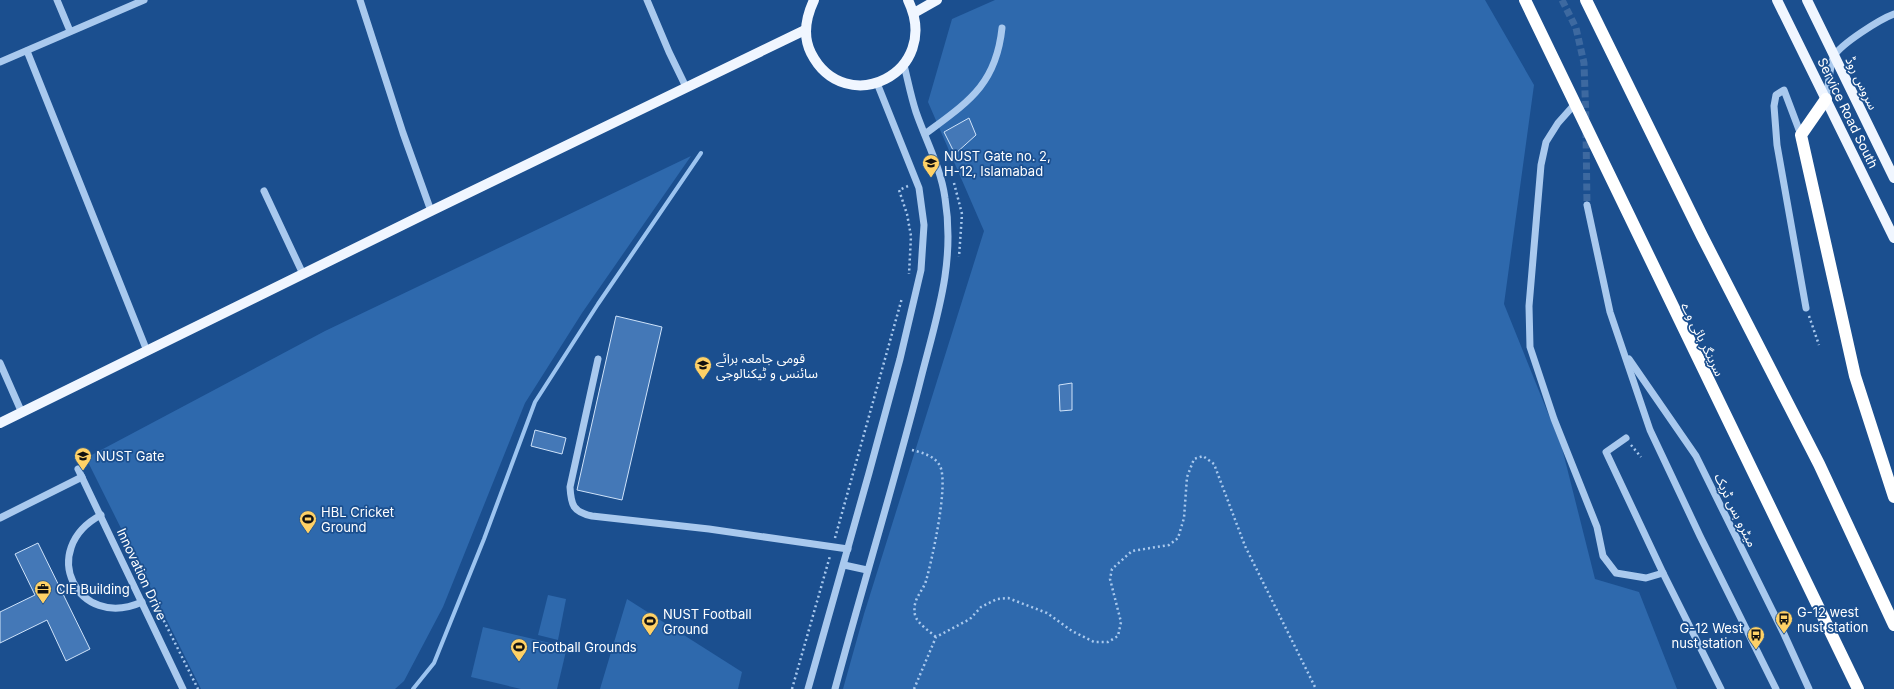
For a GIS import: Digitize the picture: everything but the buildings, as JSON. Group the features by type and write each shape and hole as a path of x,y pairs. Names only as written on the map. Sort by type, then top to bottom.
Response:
{"highway":[{"name":"سرینگر ہائی وے","path":"1525,0 1574,105 1858,689"},
{"path":"1586,0 1702,236 1819,464 1894,624"},
{"path":"1826,99 1801,135 1855,376 1894,497"}],"main road":[{"path":"814,0 808,12 805,30 808,47 816,62 837,80 850,84 864,85 877,83 892,76 904,65 913,49 916,31 914,13 908,0"},
{"path":"914,13 937,0"},
{"name":"Service Road South","path":"1778,0 1894,238"},
{"name":"سروس روڈ","path":"1807,0 1894,178"},
{"path":"0,424 431,211 805,30"}],"street":[{"path":"57,0 70,31"},
{"path":"0,62 144,0"},
{"path":"360,0 403,133 431,211"},
{"path":"647,0 686,87"},
{"path":"1826,99 1834,56 1851,40 1881,19 1894,14"},
{"path":"925,134 956,111 982,86 994,65 1000,47 1002,28"},
{"path":"27,50 147,352"},
{"path":"835,689 867,570 903,447 945,286 949,255 945,198 938,168 916,112 904,65"},
{"path":"808,689 844,565 900,359 922,270 924,225 922,200 917,182 877,83"},
{"path":"1801,135 1784,90 1776,95 1774,106 1777,145 1806,308"},
{"path":"1574,105 1558,123 1546,142 1541,165 1529,306 1530,347 1554,419 1597,527 1603,556 1616,573 1646,578 1663,572"},
{"path":"264,191 303,274"},
{"name":"میٹرو بس ٹریک","path":"1588,205 1610,312 1650,430 1700,536 1776,689"},
{"name":"میٹرو بس ٹریک","path":"1624,352 1696,456 1784,634 1809,689"},
{"path":"598,359 570,487 571,499 574,507 580,513 592,516 710,529 832,548 848,549"},
{"path":"0,362 22,413"},
{"path":"1626,438 1606,452 1721,689"},
{"name":"Innovation Drive","path":"78,469 184,689"},
{"path":"0,518 82,477"},
{"path":"100,515 85,524 74,538 68,554 70,572 77,589 89,601 106,608 124,609 142,602"},
{"path":"844,565 867,570"}],"path":[{"path":"908,276 912,236 899,190 917,182"},
{"path":"792,689 904,292"},
{"path":"1806,308 1819,345"},
{"path":"1626,438 1641,457"},
{"path":"903,447 922,452 934,458 941,467 943,484 940,512 926,582 918,594 914,606 916,617 936,637"},
{"path":"914,689 936,637 970,619 981,607 997,599 1008,598 1047,613 1072,631 1094,642 1108,642 1118,636 1121,622 1110,579 1112,569 1132,551 1169,545 1178,538 1184,518 1187,476 1194,459 1203,456 1214,464 1245,546 1316,689"}],"shaded area":[{"path":"995,0 1485,0 1534,85 1504,304 1562,448 1595,579 1639,592 1677,689 843,689 864,614 984,231 928,102 952,19"},
{"path":"691,156 582,313 525,403 443,607 404,681 395,689 201,689 86,458 325,331"},
{"path":"548,595 566,599 558,640 538,635"},
{"name":"NUST Football Ground","path":"627,599 742,672 738,689 600,689"},
{"name":"Football Grounds","path":"483,627 567,647 557,689 521,689 471,677"}],"waterway":[{"path":"413,689 434,663 484,539 535,402 598,304 701,153"}],"tunnel":[{"path":"1562,0 1576,28 1584,63 1586,121"},
{"path":"1586,131 1587,205"}],"place":[{"name":"NUST Gate no. 2, H-12, Islamabad","path":"931,178"},
{"name":"قومی جامعہ برائے سائنس و ٹیکنالوجی","path":"703,380"},
{"name":"NUST Gate","path":"83,471"},
{"name":"HBL Cricket Ground","path":"308,534"},
{"name":"CIE Building","path":"43,604"},
{"name":"G-12 west nust station","path":"1784,634"},
{"name":"NUST Football Ground","path":"650,636"},
{"name":"G-12 West nust station","path":"1756,650"},
{"name":"Football Grounds","path":"519,662"}]}
